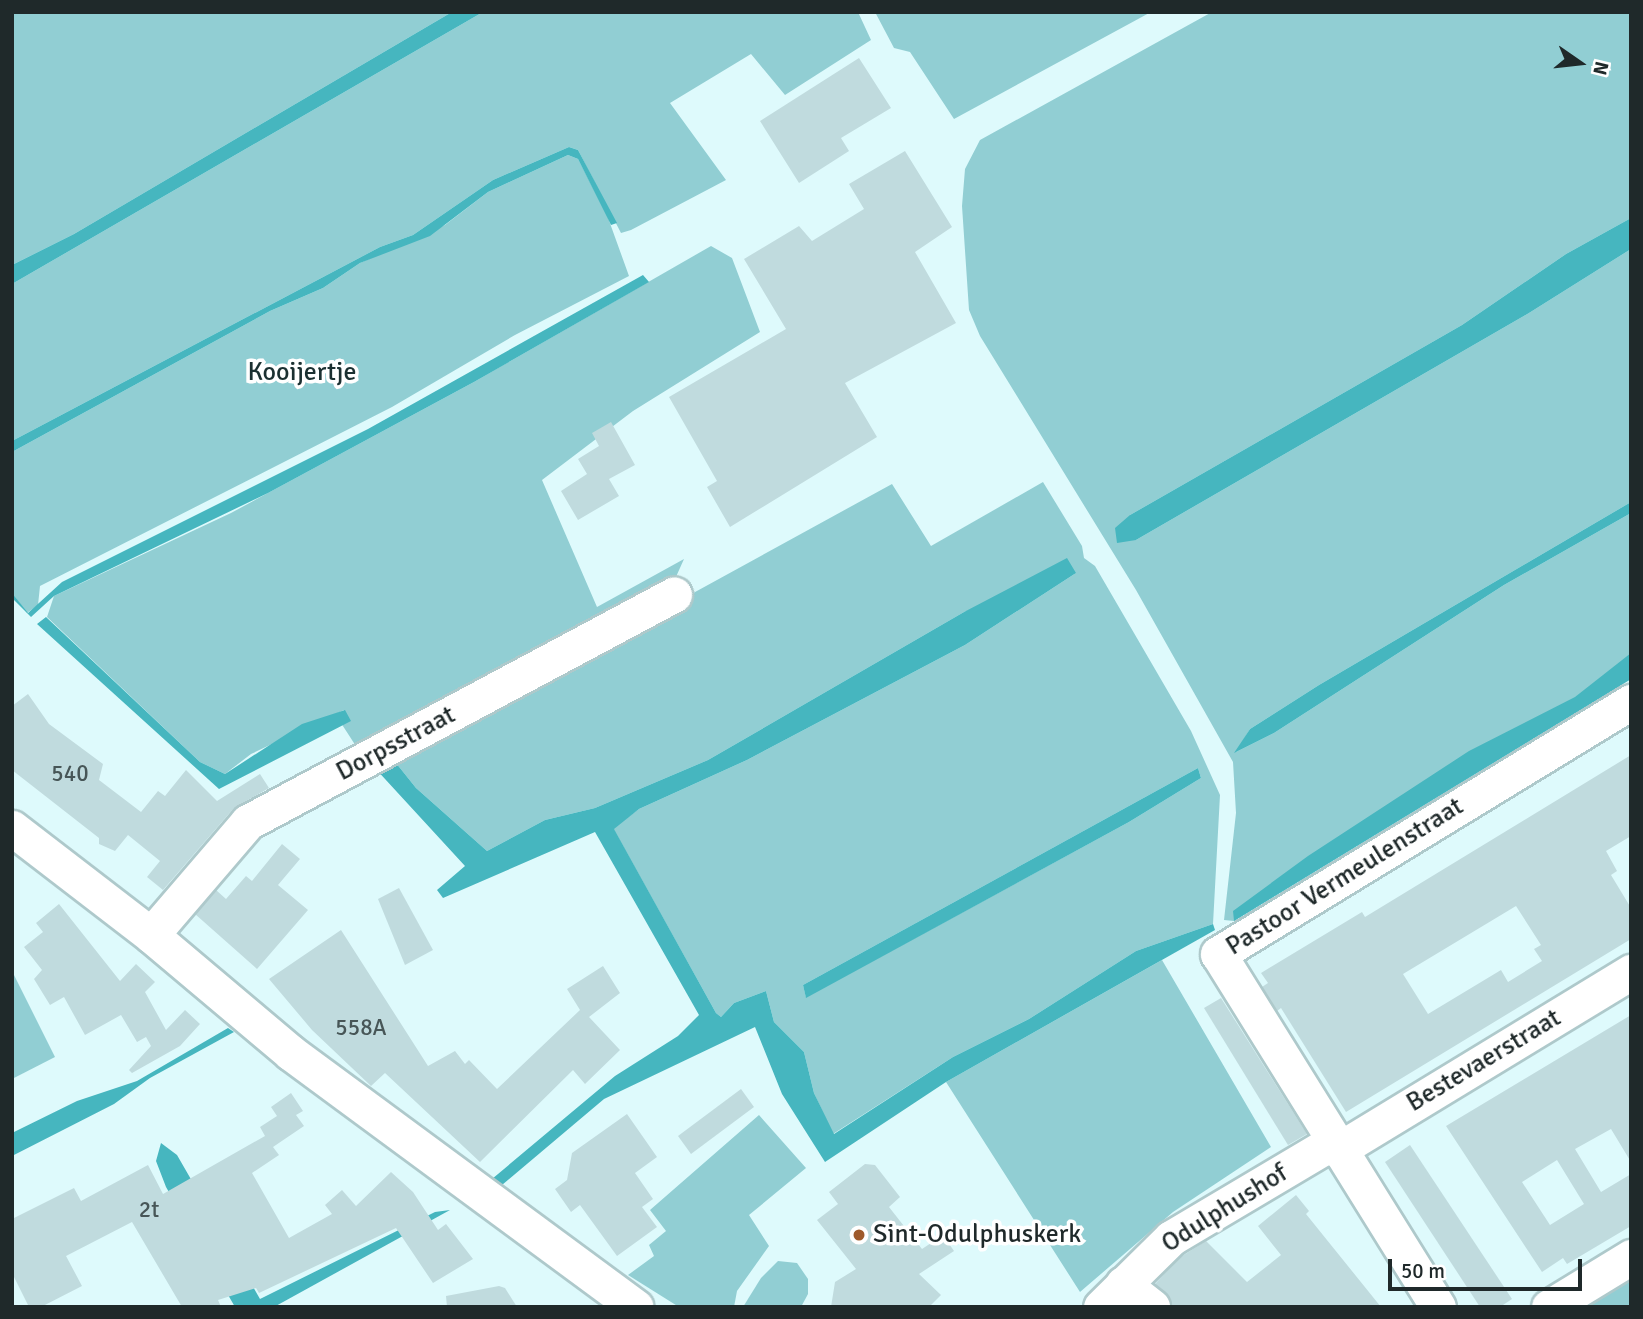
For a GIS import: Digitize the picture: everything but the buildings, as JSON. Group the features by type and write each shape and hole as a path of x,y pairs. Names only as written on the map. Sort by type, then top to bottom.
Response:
{"street":[{"name":"Dorpsstraat","path":"151,935 248,822 674,595"},
{"name":"Pastoor Vermeulenstraat","path":"1335,1146 1218,954 1631,702"},
{"path":"12,828 151,935 291,1053 636,1307"},
{"name":"Bestevaerstraat","path":"1335,1146 1631,972"},
{"path":"1335,1146 1438,1307"},
{"name":"Odulphushof","path":"1112,1296 1171,1238 1335,1146"},
{"path":"1549,1307 1631,1257"},
{"name":"Odulphushof","path":"1112,1296 1152,1307"}],"green space":[{"path":"12,12 452,12 74,234 12,265"},
{"path":"483,12 858,12 871,40 785,95 751,54 670,103 726,180 631,230 621,233 578,150 569,147 493,180 413,235 380,247 12,441 12,284"},
{"path":"875,12 1151,12 954,119 910,52 894,48"},
{"path":"1212,12 1631,12 1631,218 1566,254 1462,325 1130,515 1136,540 1529,313 1631,249 1631,502 1319,685 1250,729 1236,752 1274,733 1504,585 1631,513 1631,679 1234,921 1224,920 1236,813 1233,762 1136,590 980,336 969,310 962,206 965,169 980,140"},
{"name":"Kooijertje","path":"568,155 578,159 607,215 629,276 515,335 392,407 40,586 38,605 27,613 12,593 12,452 270,311 323,288 360,263 445,225 488,192"},
{"path":"711,246 732,258 760,332 633,411 542,480 597,607 684,559 671,588 363,757 341,723 344,710 251,754 225,774 200,762 47,617 54,596 231,513 474,382"},
{"path":"1043,482 1082,546 1084,558 1095,566 1191,731 1220,795 1213,924 1136,951 1029,1019 953,1057 833,1134 814,1093 804,1052 774,1022 766,991 734,1003 721,1017 716,1013 613,828 639,809 747,760 965,645 1076,573 964,612 708,760 595,808 545,820 487,851 416,788 392,758 892,484 931,546","holes":["1198,768 1201,778 1129,822 806,997 803,985"]},
{"path":"1162,960 1271,1147 1173,1212 1080,1292 946,1082"},
{"path":"12,971 55,1057 12,1079"},
{"path":"759,1115 806,1168 749,1215 769,1246 737,1291 734,1307 679,1307 628,1275 654,1256 649,1245 666,1231 650,1210"},
{"path":"778,1261 797,1263 808,1279 808,1294 801,1307 743,1307 761,1278"},
{"path":"1631,1274 1631,1307 1575,1307"}],"shaded area":[{"path":"452,12 483,12 12,284 12,265 74,234"},
{"path":"569,147 578,150 617,223 611,225 578,159 568,155 488,192 430,236 360,263 323,288 270,311 12,452 12,441 380,247 413,235 493,180"},
{"path":"1631,218 1631,249 1529,313 1136,540 1117,543 1115,528 1130,515 1462,325 1566,254"},
{"path":"643,275 649,282 474,382 268,493 54,596 31,617 12,598 12,593 28,613 62,582 368,429"},
{"path":"1631,502 1631,513 1504,585 1274,733 1234,753 1250,729 1319,685"},
{"path":"1067,558 1076,573 965,645 747,760 639,809 614,829 716,1013 721,1017 734,1003 766,991 774,1022 804,1052 814,1093 834,1134 953,1057 1029,1019 1136,951 1213,924 1215,930 946,1082 825,1162 782,1094 755,1027 604,1099 502,1185 492,1179 615,1076 678,1036 699,1015 595,832 443,898 437,890 465,866 374,767 392,758 416,788 487,851 545,820 595,808 708,760 964,612"},
{"path":"46,617 200,762 225,774 302,724 345,710 351,721 219,789 37,624"},
{"path":"1631,653 1631,679 1234,921 1233,911 1308,856 1469,751 1575,697"},
{"path":"1198,768 1201,778 1129,822 806,998 803,985"},
{"path":"228,1028 234,1032 150,1078 114,1104 12,1156 12,1133 77,1101 137,1081"},
{"path":"161,1143 177,1155 260,1299 435,1212 450,1210 274,1307 235,1307 166,1187 156,1161"}],"place":[{"name":"Sint-Odulphuskerk","path":"859,1235"}]}
